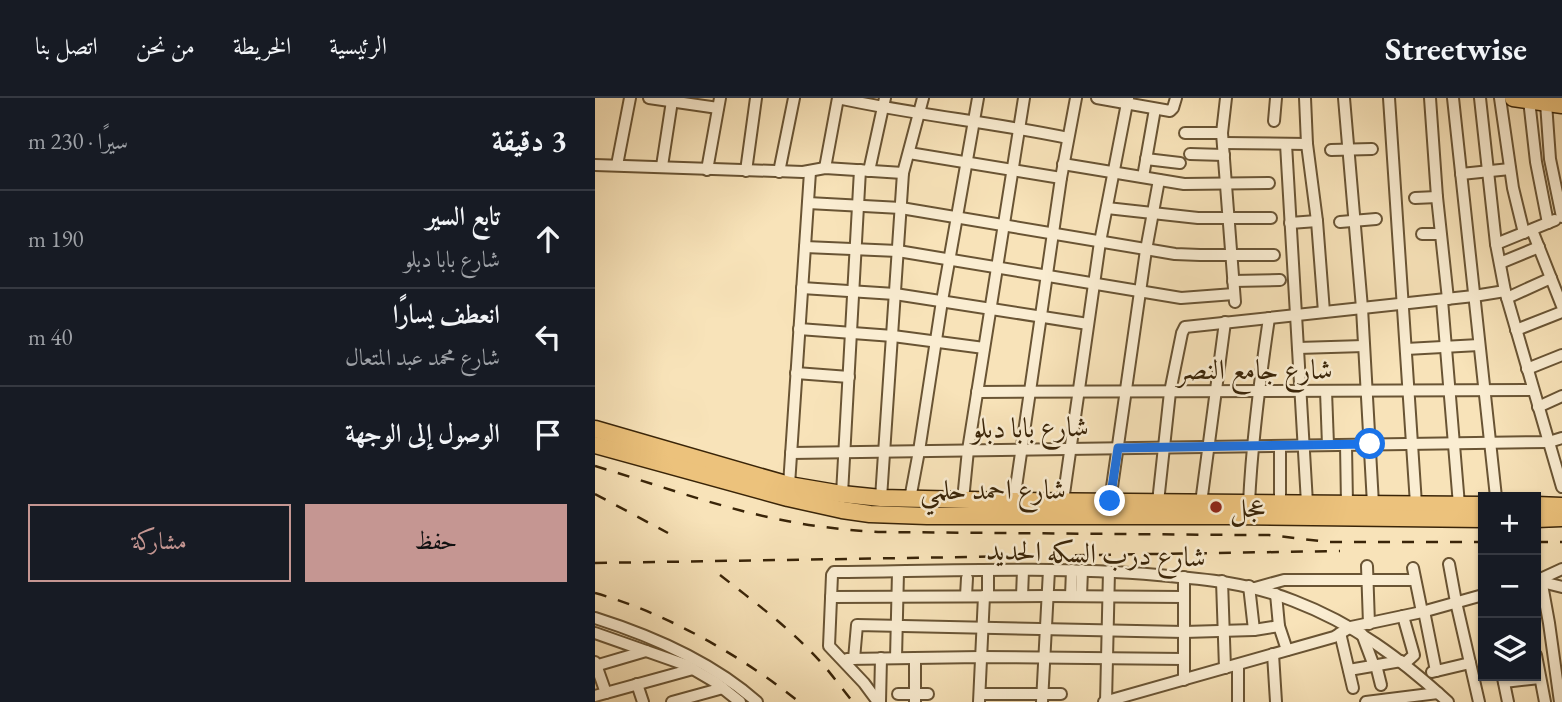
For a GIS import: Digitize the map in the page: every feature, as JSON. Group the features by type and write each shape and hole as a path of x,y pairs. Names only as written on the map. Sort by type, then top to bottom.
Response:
{"main road":[{"name":"شارع احمد حلمي","path":"595,429 789,485 881,498 1014,501 1035,508 1063,501 1478,505"},
{"name":"شارع احمد حلمي","path":"595,445 788,498 842,510 899,516 1035,508 1478,519"},
{"path":"1541,505 1562,506"},
{"path":"1541,519 1562,519"}],"street":[{"path":"617,165 630,98"},
{"path":"649,98 719,103 707,170"},
{"path":"746,171 756,98"},
{"path":"779,172 794,98"},
{"path":"825,168 838,98 884,103 919,114 1068,138"},
{"path":"881,498 903,173 923,98"},
{"path":"910,499 978,98"},
{"path":"963,500 968,450 1024,98"},
{"path":"1014,501 1063,164 1076,98"},
{"path":"1097,98 1127,101 1170,111 1175,103"},
{"path":"805,247 898,251 1181,298 1234,298 1223,138 1226,98"},
{"path":"1274,121 1276,98"},
{"path":"1305,98 1324,312"},
{"path":"1344,98 1362,308 1373,504"},
{"path":"1389,98 1416,504"},
{"path":"1430,98 1459,505"},
{"path":"1453,98 1495,492"},
{"path":"1480,98 1496,244 1506,295 1562,487"},
{"path":"1500,98 1510,169 1528,231 1539,247 1562,306"},
{"path":"662,166 672,101"},
{"path":"1063,501 1100,242 1127,101"},
{"path":"1496,244 1562,217 1537,102"},
{"path":"1537,102 1536,162 1548,223"},
{"path":"842,494 858,205 884,103"},
{"path":"1143,177 1155,108"},
{"path":"1431,114 1454,113"},
{"path":"1185,133 1307,144"},
{"path":"1286,144 1307,503"},
{"path":"1331,150 1372,149"},
{"path":"909,153 1061,178"},
{"path":"1191,154 1224,155"},
{"path":"1146,159 1180,163"},
{"path":"1063,164 1184,184 1269,183"},
{"path":"595,165 779,172 810,172 825,168 903,173"},
{"path":"1461,174 1510,169"},
{"path":"789,485 810,172"},
{"path":"1110,501 1146,250 1159,180"},
{"path":"1415,198 1437,197"},
{"path":"808,203 901,208 1175,254 1274,254"},
{"path":"1107,208 1229,219 1271,218"},
{"path":"1340,222 1377,219"},
{"path":"1290,223 1317,222"},
{"path":"1422,234 1440,233"},
{"path":"1500,263 1539,247"},
{"path":"1158,502 1170,392 1183,329 1188,326 1474,296 1506,295 1551,278"},
{"path":"1233,281 1280,280"},
{"path":"802,288 895,294 1088,324"},
{"path":"1516,330 1562,312"},
{"path":"1249,503 1252,446 1269,318"},
{"path":"1201,503 1225,322"},
{"path":"799,329 893,335 984,348"},
{"path":"1406,349 1479,345"},
{"path":"1298,348 1364,346"},
{"path":"1527,369 1562,355"},
{"path":"796,373 849,377"},
{"name":"شارع جامع النصر","path":"977,392 1533,390"},
{"path":"1326,391 1328,445"},
{"path":"1538,407 1562,396"},
{"name":"شارع بابا دبلو","path":"791,453 1549,442 1562,438"},
{"path":"1346,445 1347,504"},
{"path":"1280,446 1280,503"},
{"path":"1449,564 1479,702"},
{"path":"1367,566 1369,624"},
{"path":"1413,568 1436,671"},
{"path":"1541,580 1562,569"},
{"path":"988,570 979,698 1042,698 1061,694"},
{"path":"1022,596 1023,570"},
{"path":"1042,698 1049,570"},
{"path":"1076,596 1077,570"},
{"name":"شارع درب السكه الحديد","path":"831,597 834,572 1077,570 1223,581 1276,594 1351,627 1403,662 1448,702"},
{"path":"1109,571 1105,702 1150,696 1184,680 1334,637 1351,627 1423,612 1478,596"},
{"path":"896,658 898,572"},
{"path":"1144,574 1146,597"},
{"path":"967,578 967,596"},
{"path":"1184,578 1184,680"},
{"path":"1254,630 1252,587 1284,580 1415,580"},
{"path":"1541,580 1562,587"},
{"path":"1223,581 1225,668"},
{"path":"1541,585 1559,674 1561,700"},
{"path":"1276,594 1279,626 1287,650"},
{"path":"879,702 848,659 831,650 831,597 1184,597"},
{"path":"1349,670 1403,662 1414,655 1403,616"},
{"path":"595,618 673,649 717,672 757,702"},
{"path":"848,659 856,627 1184,632 1254,630 1279,626"},
{"path":"1340,633 1353,688"},
{"path":"1362,634 1381,685"},
{"path":"599,637 686,665 740,702"},
{"path":"647,651 595,664 600,694 693,669"},
{"path":"1273,654 1276,702"},
{"path":"915,658 915,698"},
{"path":"848,659 1184,659"},
{"path":"879,702 881,659"},
{"path":"1419,675 1470,663"},
{"path":"1238,665 1238,702"},
{"path":"1541,679 1559,674"},
{"path":"1504,681 1508,702"},
{"path":"1540,681 1545,702"},
{"path":"637,684 643,702"},
{"path":"737,686 740,702"},
{"path":"674,702 697,699 723,688"},
{"path":"1372,702 1438,693"},
{"path":"898,694 915,698 928,694"}],"railway":[{"path":"595,466 763,516 821,527 878,532 1269,535 1328,542 1478,542"},
{"path":"595,494 668,533"},
{"path":"1541,542 1562,542"},
{"path":"595,563 1340,551"},
{"path":"720,575 802,642 853,702"},
{"path":"595,593 648,612 702,638 754,669 799,702"}],"place":[{"name":"عجل","path":"1216,507"}],"route":[{"path":"1110,501 1118,448 1370,444"}]}
